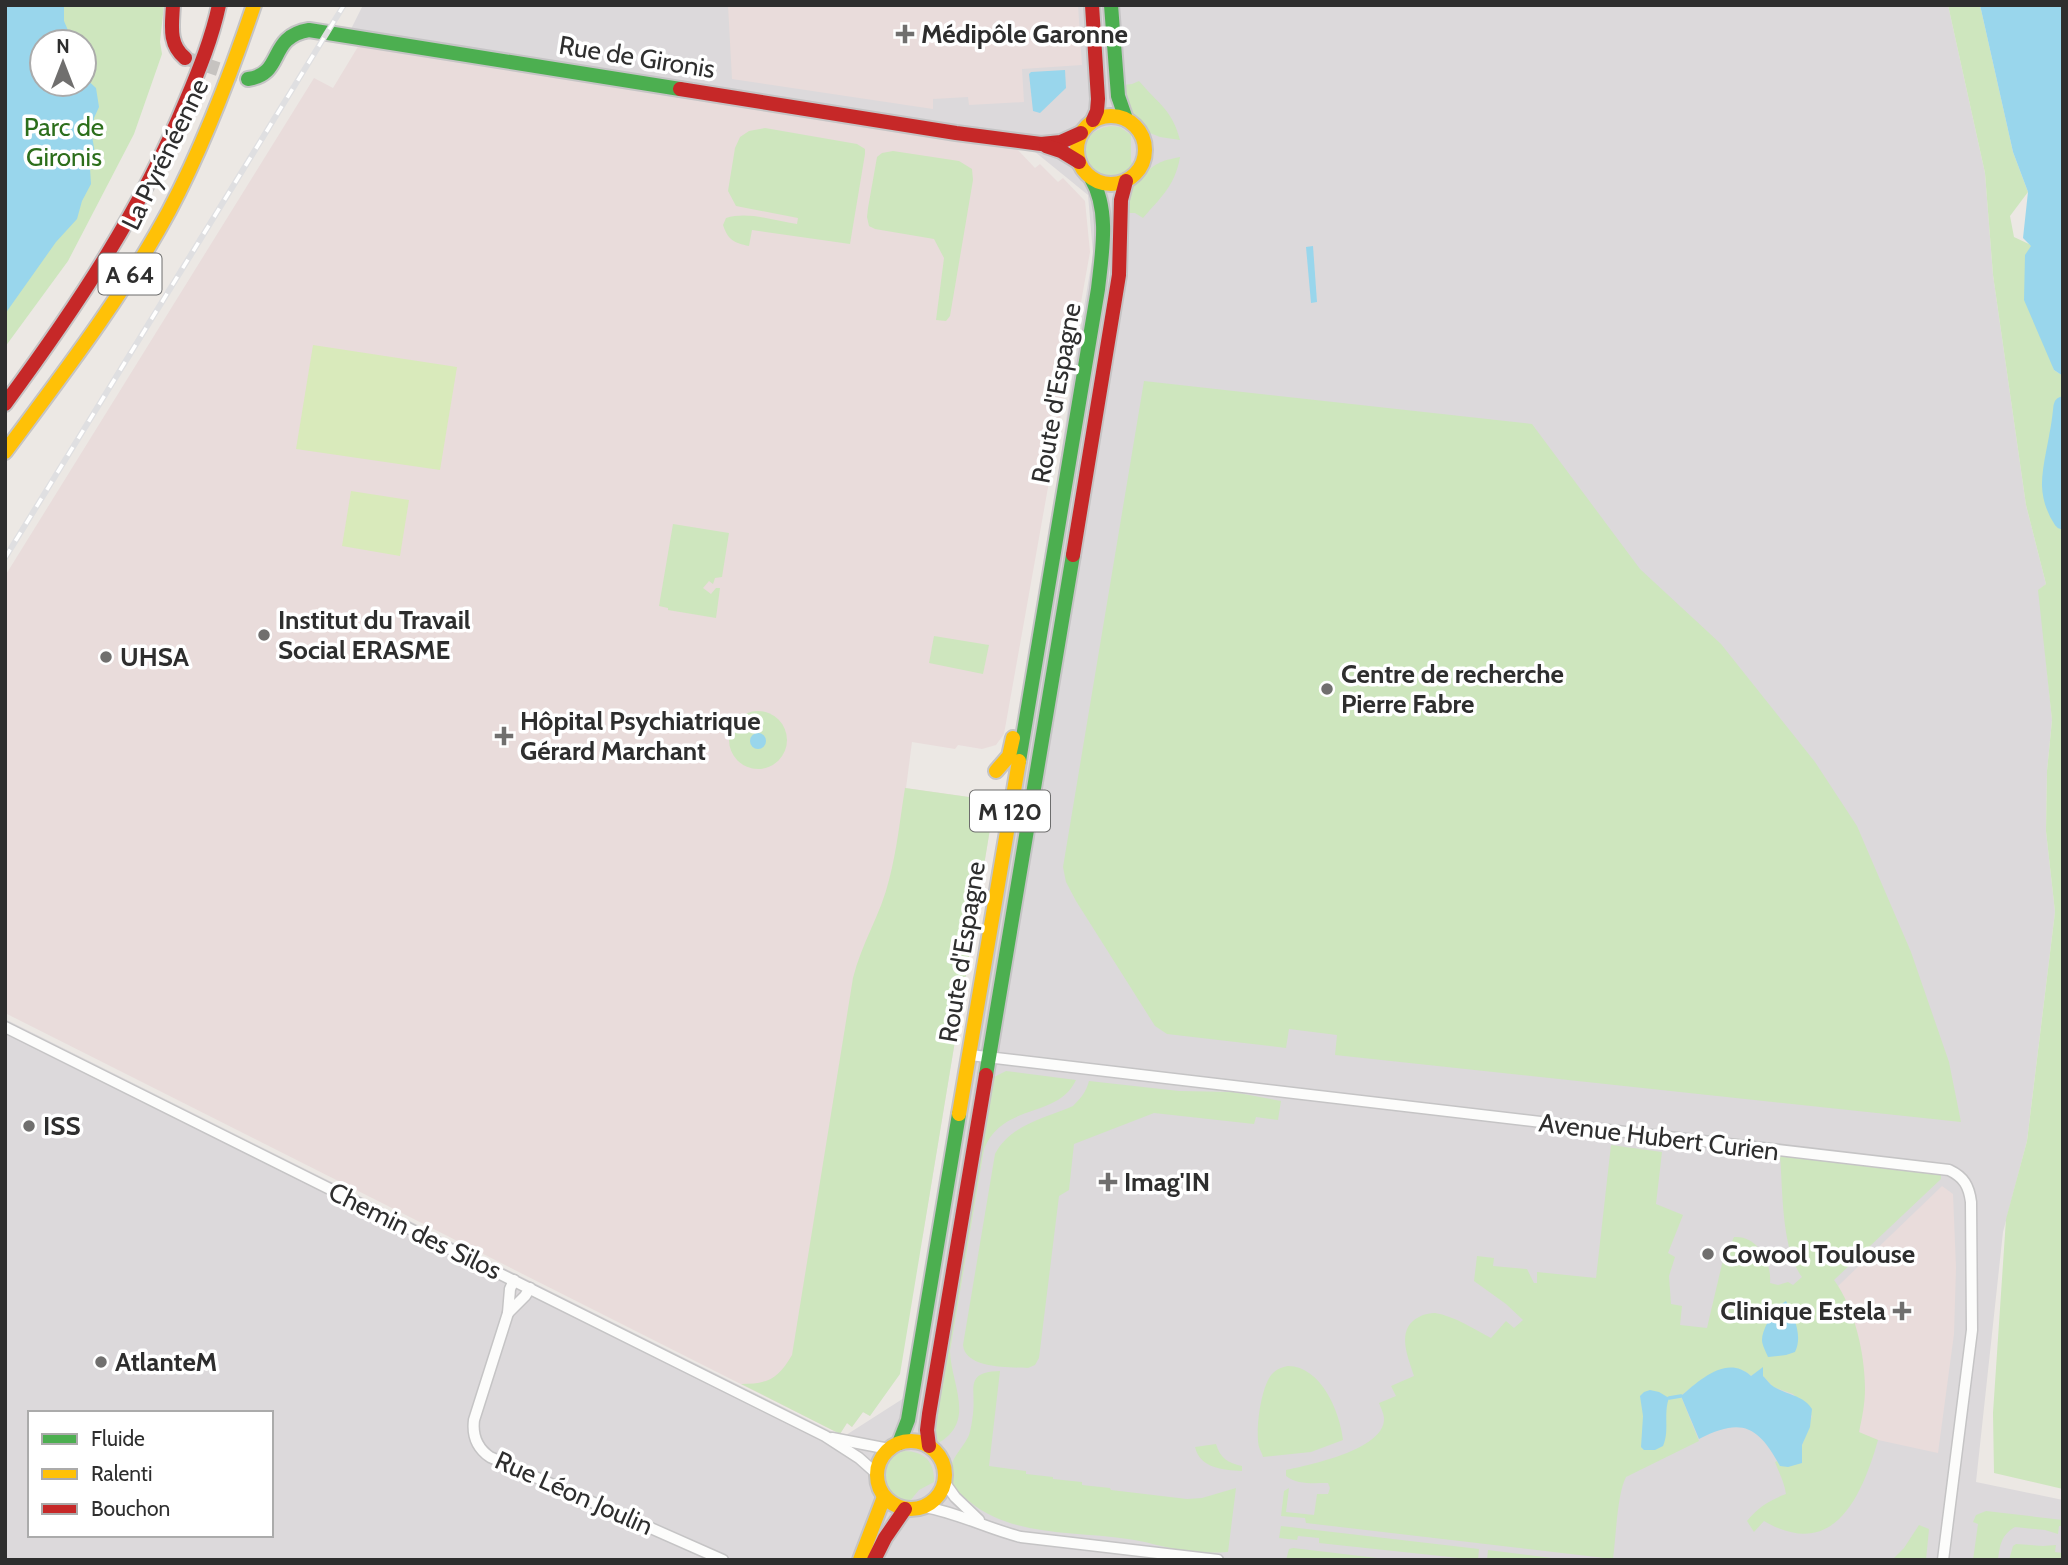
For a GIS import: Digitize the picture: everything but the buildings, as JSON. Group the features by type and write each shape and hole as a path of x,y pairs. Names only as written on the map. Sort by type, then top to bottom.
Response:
{"main road":[{"path":"173,5 172,43 179,54 186,58"},
{"name":"La Pyrénéenne","path":"5,404 90,287 129,222 179,122 205,54 219,5"},
{"name":"La Pyrénéenne","path":"5,452 117,296 151,241 187,176 207,131 228,81 254,5"},
{"path":"1092,5 1097,111 1094,120 1081,133 1076,150 1079,162 1091,178 1105,184 1126,181 1136,174 1143,164 1145,142 1141,132 1126,119 1110,115 1094,120"},
{"path":"1111,5 1118,96 1126,119"},
{"name":"Rue de Gironis","path":"248,79 255,79 267,73 290,35 309,30 815,111 1041,144 1061,151 1079,162"},
{"name":"Rue de Gironis","path":"1041,144 1061,142 1081,133"},
{"name":"Route d'Espagne","path":"894,1446 908,1420 1098,289 1101,267 1101,206 1099,193 1091,178"},
{"name":"Route d'Espagne","path":"929,1446 929,1413 1115,303 1119,275 1121,200 1126,181"},
{"path":"996,771 1009,756 1019,707 1034,662"},
{"path":"909,1441 929,1446 938,1455 944,1468 941,1493 925,1507 915,1510 894,1505 884,1497 878,1486 880,1460 894,1446 909,1441"},
{"path":"860,1560 884,1497"},
{"path":"874,1560 905,1509"}],"street":[{"name":"Chemin des Silos","path":"5,1027 825,1436 859,1458 877,1474"},
{"name":"Avenue Hubert Curien","path":"970,1055 1949,1170 1967,1184 1971,1202 1972,1330 1943,1560"},
{"name":"Rue Léon Joulin","path":"514,1280 510,1289 508,1313 472,1430 482,1451 490,1457 723,1560"},
{"name":"Rue Léon Joulin","path":"508,1313 526,1296 530,1288"},
{"name":"Chemin des Silos","path":"825,1436 894,1446"},
{"path":"944,1483 982,1523"},
{"path":"925,1507 947,1511 1021,1537 1218,1560"}],"shaded area":[{"path":"363,5 1948,5 1985,173 1993,275 2026,505 2046,584 2039,590 2052,720 2047,771 2046,831 2055,912 2027,1141 2003,1232 1976,1482 2063,1500 2063,1560 5,1560 5,1019 843,1437 904,1398 1040,600 1093,254 1088,195 1029,147 832,106 350,31"},
{"name":"Médipôle Garonne","path":"728,5 1078,5 1082,65 1022,69 1024,102 969,105 968,97 933,99 933,109 732,79"},
{"name":"Hôpital Psychiatrique Gérard Marchant","path":"359,45 1017,149 1035,168 1040,164 1058,182 1063,178 1085,201 1090,252 1004,734 996,745 982,749 958,745 955,749 912,742 906,788 976,798 989,807 991,823 923,1234 870,1416 863,1412 852,1427 847,1423 840,1434 5,1013 5,576 314,78 333,88"},
{"name":"Clinique Estela","path":"1942,1186 1953,1194 1956,1268 1954,1334 1938,1453 1878,1440 1859,1433 1865,1385 1861,1351 1838,1286"}],"green space":[{"name":"Parc de Gironis","path":"5,5 164,5 160,42 162,54 134,134 68,261 5,347"},
{"path":"1948,5 1980,5 2013,152 2028,192 2010,216 2014,237 2031,245 2054,370 2063,376 2063,1489 1994,1473 1993,1413 2006,1219 2027,1141 2055,912 2046,831 2047,771 2052,720 2038,590 2046,584 2026,505 1993,275 1985,173"},
{"path":"1139,81 1169,114 1180,140 1150,133 1129,112 1122,85"},
{"path":"1111,126 1120,127 1131,135 1131,162 1134,164 1121,175 1109,177 1098,173 1085,153 1087,141 1095,132"},
{"path":"765,128 857,144 865,149 850,244 752,230 749,246 729,237 723,225 726,218 735,216 753,216 797,224 798,218 736,206 728,191 735,148 740,137 749,131"},
{"path":"893,151 959,161 972,169 973,180 950,316 946,321 936,320 944,258 934,239 869,226 868,208 877,157"},
{"path":"1180,157 1171,184 1143,218 1135,213 1127,213 1129,193 1141,178 1158,163"},
{"path":"313,345 457,367 440,470 296,449"},
{"path":"1144,381 1532,424 1640,569 1721,644 1815,762 1857,826 1911,952 1949,1062 1961,1122 1335,1055 1337,1035 1289,1029 1286,1048 1167,1034 1155,1026 1076,901 1066,882 1063,867"},
{"path":"351,491 409,500 400,556 342,546"},
{"path":"673,524 729,533 722,577 715,578 713,584 709,581 703,588 711,594 716,588 720,588 716,618 659,606"},
{"path":"934,636 989,645 983,674 929,663"},
{"path":"752,711 764,711 779,719 787,734 787,746 779,761 764,769 752,769 737,761 729,746 729,734 737,719"},
{"path":"905,788 976,798 989,807 991,823 900,1374 870,1416 863,1412 852,1427 847,1423 840,1434 741,1384 758,1383 777,1375 792,1355 853,978 889,880"},
{"path":"1006,1071 1076,1080 1068,1092 1057,1101 1004,1124 993,1134 984,1149 950,1351 959,1414 949,1435 937,1444 933,1433 992,1078"},
{"path":"1089,1081 1179,1091 1233,1092 1281,1101 1278,1120 1256,1117 1254,1124 1154,1113 1074,1144 1069,1190 1059,1196 1039,1358 1035,1365 1028,1368 980,1363 971,1359 963,1345 995,1154 1019,1129 1073,1106 1083,1095"},
{"path":"1611,1145 1662,1152 1656,1204 1683,1215 1668,1253 1675,1257 1669,1276 1671,1304 1682,1306 1680,1325 1707,1328 1722,1264 1734,1237 1750,1240 1761,1251 1766,1259 1770,1283 1778,1285 1788,1282 1793,1285 1802,1277 1790,1251 1787,1235 1780,1156 1941,1175 1941,1179 1834,1280 1848,1304 1861,1347 1865,1389 1859,1432 1878,1440 1863,1482 1841,1517 1827,1528 1809,1534 1788,1532 1764,1521 1754,1532 1747,1521 1765,1504 1786,1494 1775,1462 1781,1466 1802,1455 1802,1445 1812,1416 1793,1394 1773,1387 1763,1376 1763,1368 1751,1376 1733,1369 1714,1373 1681,1396 1699,1441 1626,1477 1619,1505 1613,1559 1306,1523 1305,1518 1281,1516 1284,1491 1289,1488 1286,1512 1314,1515 1317,1494 1328,1494 1330,1488 1328,1483 1295,1481 1286,1476 1286,1470 1344,1454 1372,1439 1381,1430 1384,1419 1379,1403 1396,1396 1391,1386 1414,1376 1405,1344 1407,1329 1412,1322 1423,1315 1435,1313 1457,1320 1491,1338 1506,1321 1514,1328 1523,1320 1474,1281 1477,1256 1494,1258 1493,1266 1527,1269 1534,1283 1537,1283 1537,1272 1596,1278"},
{"path":"1288,1366 1300,1368 1310,1374 1327,1392 1338,1417 1343,1440 1311,1452 1263,1457 1259,1447 1258,1430 1262,1398 1272,1374"},
{"path":"1000,1371 989,1466 1082,1482 1082,1485 1111,1490 1187,1499 1202,1498 1236,1488 1228,1552 1186,1551 1134,1540 1045,1531 1005,1521 970,1502 953,1486 950,1469 970,1433 976,1378 981,1374"},
{"path":"1216,1444 1222,1456 1242,1466 1242,1471 1220,1469 1207,1464 1195,1447"},
{"path":"904,1451 917,1453 927,1459 934,1475 934,1482 919,1490 909,1502 890,1493 883,1478 888,1462"},
{"path":"1986,1511 2063,1520 2063,1526 2059,1526 2058,1534 2015,1527 2002,1541 1998,1560 1973,1560 1978,1524 1973,1522 1976,1515"},
{"path":"1919,1525 1929,1529 1926,1560 1892,1560 1904,1548"},
{"path":"1281,1526 1479,1549 1478,1560 1319,1543 1319,1538 1279,1538"},
{"path":"2016,1544 2056,1545 2055,1552 2063,1553 2063,1560 2009,1560"},
{"path":"1289,1549 1394,1560 1286,1560"},
{"path":"1488,1550 1568,1560 1487,1560"}],"water":[{"path":"5,5 64,5 67,28 28,28 28,98 98,98 99,107 94,118 92,136 96,159 90,168 91,184 77,219 56,242 5,314"},
{"path":"1980,5 2063,5 2063,376 2054,370 2024,300 2025,255 2031,246 2023,238 2028,192 2013,152"},
{"path":"1065,70 1066,88 1040,113 1033,111 1029,74"},
{"path":"1313,246 1317,302 1311,303 1306,247"},
{"path":"755,733 761,733 766,741 764,747 755,749 750,744 750,738"},
{"path":"1786,1301 1797,1326 1797,1346 1795,1352 1768,1357 1762,1342 1764,1330 1774,1312"},
{"path":"1763,1367 1763,1376 1772,1386 1800,1398 1812,1409 1810,1427 1802,1445 1802,1463 1780,1466 1764,1442 1747,1429 1727,1428 1699,1439 1681,1396 1705,1377 1723,1368 1742,1370 1751,1376"},
{"path":"1650,1390 1669,1398 1666,1434 1663,1446 1655,1450 1644,1450 1641,1447 1643,1416 1640,1396"}],"waterway":[{"path":"2063,406 2052,478 2053,498 2063,520"},
{"path":"1669,1398 1681,1396"}],"tunnel":[{"path":"185,58 248,79"}],"railway":[{"path":"5,558 344,5"}],"traffic: fast":[{"path":"1111,5 1118,96 1126,119"},
{"path":"248,79 260,76 267,70 287,40 309,30 680,89"},
{"path":"1019,761 1098,289 1103,218 1097,190 1091,178"},
{"path":"986,1075 1073,555"},
{"path":"899,1443 908,1420 959,1114"}],"traffic: slow":[{"path":"5,452 112,304 169,211 216,110 254,5"},
{"path":"1104,116 1118,116 1130,121 1140,131 1145,150 1140,169 1130,179 1118,184 1104,184 1092,179 1082,169 1077,157 1077,143 1082,131 1092,121 1104,116"},
{"path":"996,771 1009,756 1013,738"},
{"path":"959,1114 1019,761"},
{"path":"911,1441 924,1444 935,1451 942,1462 945,1475 942,1488 935,1499 924,1506 911,1509 898,1506 887,1499 880,1488 877,1475 880,1462 887,1451 898,1444 911,1441"},
{"path":"860,1560 884,1497"}],"traffic: jam":[{"path":"173,5 173,40 185,58"},
{"path":"5,404 105,258 149,181 196,78 219,5"},
{"path":"1092,5 1098,99 1093,120"},
{"path":"680,89 1041,144 1061,142 1081,133"},
{"path":"1046,146 1079,162"},
{"path":"1073,555 1119,275 1121,200 1126,181"},
{"path":"929,1446 929,1414 986,1075"},
{"path":"874,1560 905,1509"}],"place":[{"name":"Médipôle Garonne","path":"905,34"},
{"name":"Institut du Travail Social ERASME","path":"264,635"},
{"name":"UHSA","path":"106,657"},
{"name":"Centre de recherche Pierre Fabre","path":"1327,689"},
{"name":"Hôpital Psychiatrique Gérard Marchant","path":"504,736"},
{"name":"ISS","path":"29,1126"},
{"name":"Imag'IN","path":"1108,1182"},
{"name":"Cowool Toulouse","path":"1708,1254"},
{"name":"Clinique Estela","path":"1902,1311"},
{"name":"AtlanteM","path":"101,1362"}]}
